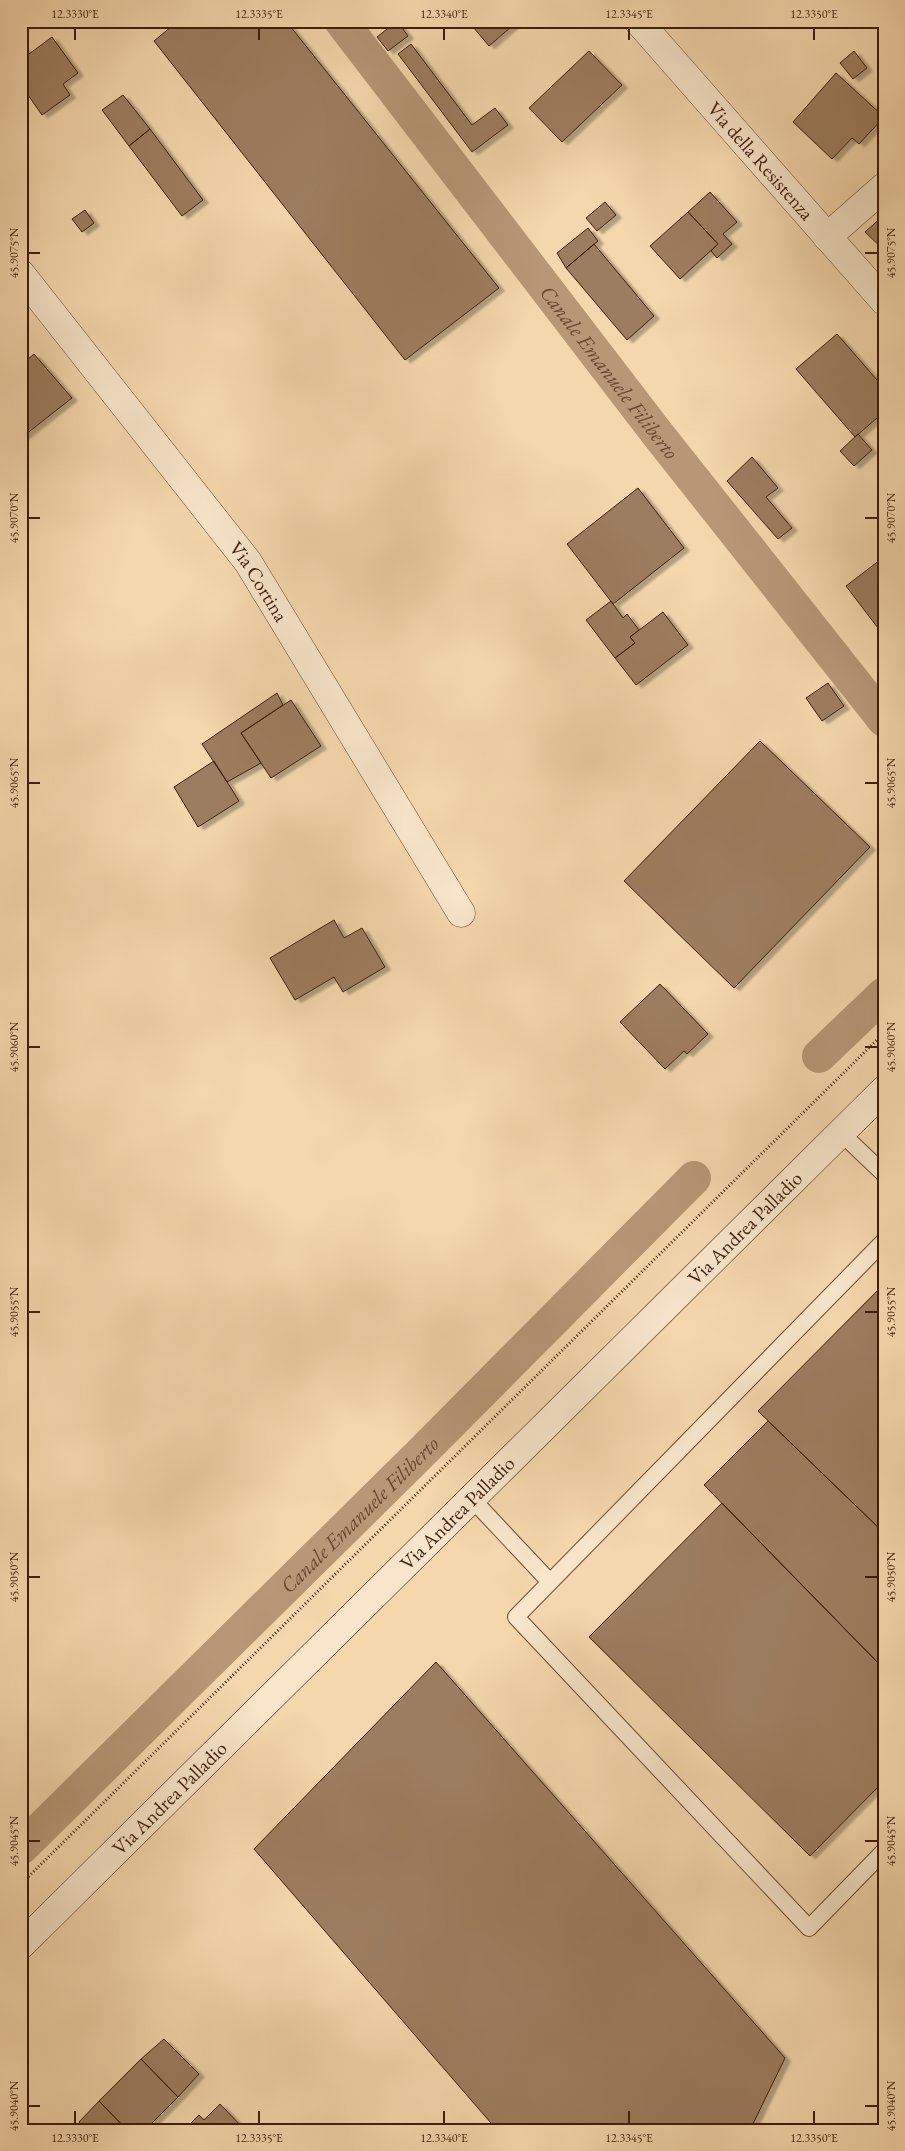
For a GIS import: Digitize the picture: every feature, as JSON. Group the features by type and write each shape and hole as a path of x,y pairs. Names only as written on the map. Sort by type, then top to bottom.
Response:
{"street":[{"name":"Via della Resistenza","path":"638,21 884,301"},
{"path":"827,238 884,187"},
{"name":"Via Cortina","path":"21,274 248,562 461,913"},
{"name":"Via Andrea Palladio","path":"24,1935 472,1499 884,1090"}],"lane":[{"path":"840,1132 884,1174"},
{"path":"884,1241 516,1617 809,1928 884,1851"},
{"path":"472,1499 549,1582"}],"path":[{"path":"21,1884 884,1033"}],"building":[{"path":"178,21 286,21 499,288 405,360 154,41"},
{"path":"397,21 408,36 388,51 377,37"},
{"path":"468,21 518,21 489,46"},
{"path":"884,34 884,49 877,41"},
{"path":"52,37 78,73 63,84 70,95 42,115 21,85 21,49 24,47 29,54"},
{"path":"411,44 472,125 495,108 508,125 472,152 398,54"},
{"path":"589,51 622,85 562,142 529,108"},
{"path":"854,51 867,68 853,79 840,63"},
{"path":"836,73 884,117 859,144 852,138 832,159 793,122"},
{"path":"123,95 150,129 129,146 102,110"},
{"path":"150,129 203,200 182,216 129,146"},
{"path":"710,192 737,222 723,234 732,244 717,258 711,251 718,244 688,212"},
{"path":"605,202 616,215 597,231 586,218"},
{"path":"85,210 94,223 82,232 72,219"},
{"path":"688,212 718,244 680,279 650,246"},
{"path":"884,215 884,250 865,232"},
{"path":"588,228 598,241 566,268 557,253"},
{"path":"594,244 654,316 627,340 566,268"},
{"path":"837,334 884,388 884,412 855,437 796,369"},
{"path":"34,354 72,398 21,438 21,365"},
{"path":"858,434 872,450 854,466 840,451"},
{"path":"752,457 778,488 766,497 792,528 778,539 727,481"},
{"path":"638,488 684,548 613,604 567,544"},
{"path":"880,560 884,564 884,636 846,586"},
{"path":"611,601 623,618 627,614 639,630 630,637 635,643 615,658 586,620"},
{"path":"663,612 688,645 636,685 615,658 635,643 630,637"},
{"path":"828,683 844,706 822,721 806,698"},
{"path":"277,693 283,705 241,733 261,763 227,782 202,744"},
{"path":"291,700 321,746 271,778 241,733"},
{"path":"760,741 870,847 734,988 624,881"},
{"path":"214,761 239,801 198,827 174,787"},
{"path":"334,920 344,938 362,928 385,967 343,992 334,977 295,1000 270,958"},
{"path":"660,984 708,1034 687,1054 684,1051 665,1069 620,1022"},
{"path":"884,1284 884,1533 758,1411"},
{"path":"768,1421 884,1533 884,1669 704,1485"},
{"path":"722,1503 884,1669 884,1781 810,1856 589,1637"},
{"path":"436,1662 785,2058 750,2130 497,2130 254,1849"},
{"path":"164,2039 199,2074 178,2097 141,2059"},
{"path":"141,2059 178,2097 145,2130 127,2130 99,2101"},
{"path":"99,2101 127,2130 86,2130 79,2122"},
{"path":"220,2104 245,2130 184,2130 199,2115 204,2120"}],"waterway":[{"name":"Canale Emanuele Filiberto","path":"341,21 656,432 884,720"},
{"name":"Canale Emanuele Filiberto","path":"819,1056 884,994"},
{"name":"Canale Emanuele Filiberto","path":"21,1848 420,1454 694,1178"}]}
